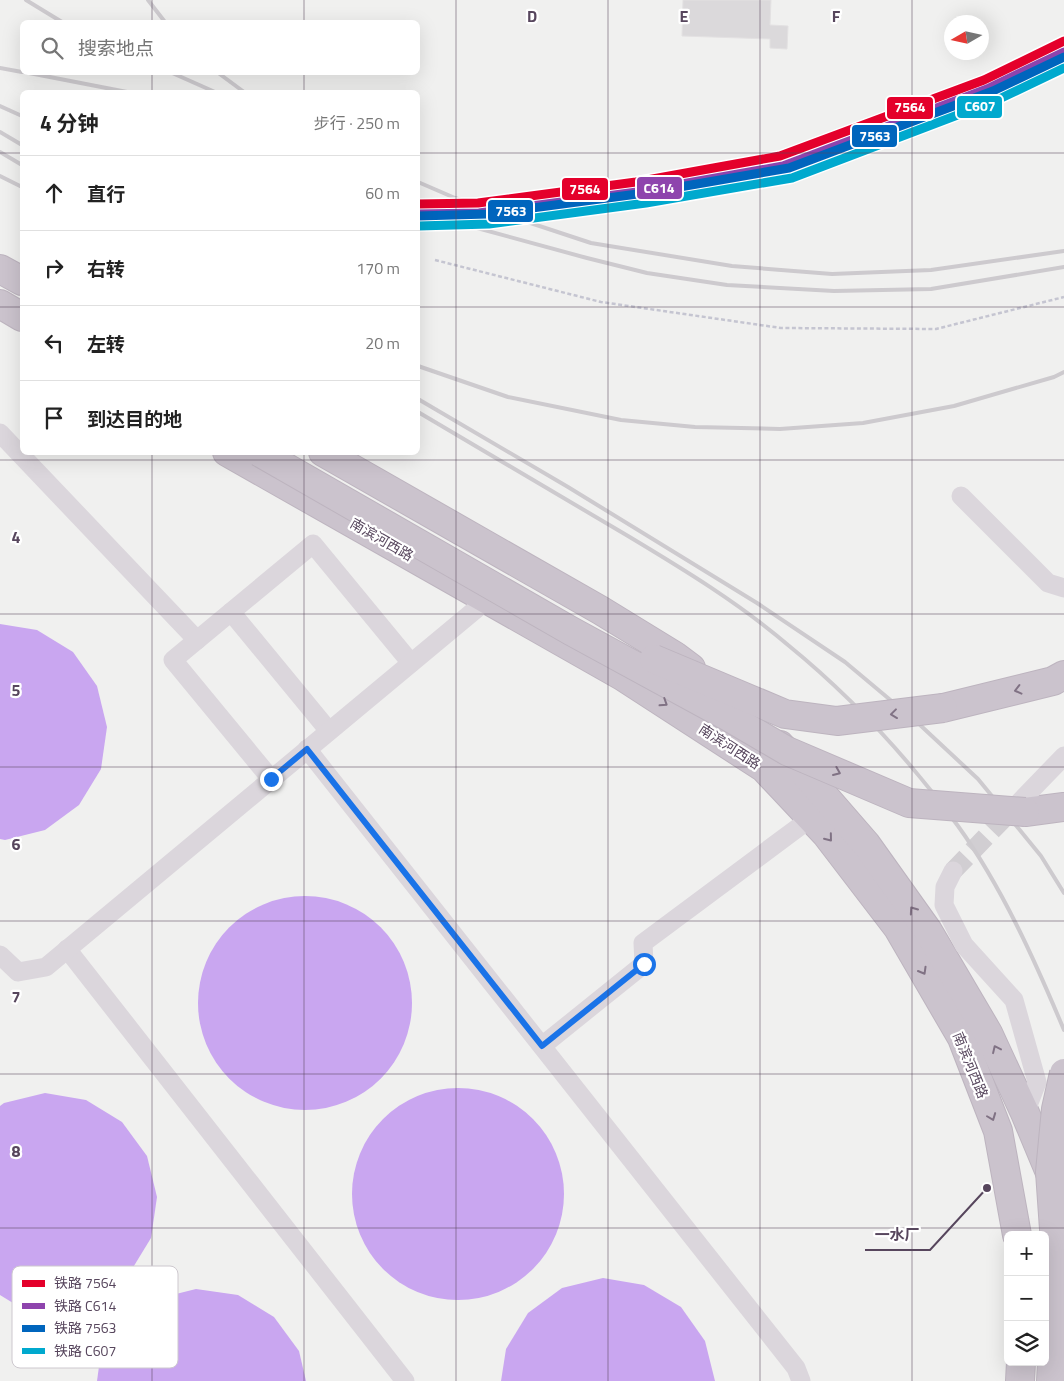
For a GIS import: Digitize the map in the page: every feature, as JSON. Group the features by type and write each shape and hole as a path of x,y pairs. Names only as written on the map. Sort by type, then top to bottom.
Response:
{"highway":[{"path":"0,269 20,280"},
{"path":"0,287 20,299"},
{"path":"0,304 20,316"},
{"path":"0,325 20,337"},
{"name":"南滨河西路","path":"232,455 622,676 764,768 826,834 898,928 962,1038 998,1131 1016,1231"},
{"path":"264,455 562,626 787,751 909,803 1025,812 1064,806"},
{"path":"297,455 648,656 784,714 837,721 943,708 1053,681 1064,675"},
{"name":"南滨河西路","path":"328,455 600,610 675,656 765,726 866,844 928,931 988,1032 1026,1113 1064,1206"},
{"path":"1057,1272 1050,1172 1056,1109 1064,1074"},
{"path":"1051,1381 1057,1272 1064,1215"},
{"path":"1020,1381 1021,1366"}],"street":[{"path":"0,433 20,454"},
{"path":"21,455 197,640"},
{"path":"961,496 1048,583 1064,588"},
{"path":"271,779 173,660 313,544 410,663"},
{"path":"0,954 18,972 46,967 487,600"},
{"path":"231,612 329,731"},
{"path":"307,749 796,1368 801,1381"},
{"path":"1010,812 1064,756"},
{"path":"542,1046 644,964 643,943 811,818"},
{"path":"953,872 945,887 944,905 964,945 1014,1000 1037,1082 1026,1113"},
{"path":"68,949 405,1381"}],"path":[{"path":"435,260 601,302 781,328 936,329 1064,297"}],"shaded area":[{"path":"0,624 37,630 73,652 97,686 107,727 101,769 79,805 45,830 5,840 0,839"},
{"path":"305,896 336,901 355,909 373,921 387,935 399,953 407,972 412,1003 407,1034 399,1053 387,1071 373,1085 355,1097 336,1105 305,1110 274,1105 255,1097 237,1085 223,1071 211,1053 203,1034 198,1003 203,972 211,953 223,935 237,921 255,909 274,901"},
{"path":"448,1088 468,1088 489,1092 508,1100 526,1112 540,1126 552,1144 560,1163 564,1194 560,1225 552,1244 540,1262 526,1276 508,1288 489,1296 468,1300 448,1300 427,1296 408,1288 390,1276 376,1262 364,1244 356,1225 352,1204 352,1184 356,1163 364,1144 376,1126 390,1112 408,1100 427,1092"},
{"path":"45,1093 86,1100 122,1122 147,1156 157,1197 151,1238 134,1266 12,1266 12,1302 0,1295 0,1106 4,1103"},
{"path":"603,1278 644,1285 681,1307 705,1341 715,1381 501,1381 506,1349 528,1313 562,1288"},
{"path":"196,1289 238,1295 274,1317 299,1351 306,1381 97,1381 99,1368 178,1368 178,1294"}],"building":[{"path":"683,0 771,0 770,25 788,26 787,49 770,48 770,39 682,36"}],"tunnel":[{"path":"953,871 1010,812"}],"railway":[{"path":"26,0 59,20"},
{"path":"148,0 163,20"},
{"path":"0,68 20,72"},
{"path":"39,75 117,90"},
{"path":"177,75 210,90"},
{"path":"221,75 241,90"},
{"path":"0,106 20,115"},
{"path":"0,132 20,144"},
{"path":"0,152 20,164"},
{"path":"0,176 20,186"},
{"path":"420,183 455,198 591,243 732,266 832,274 931,270 1064,251"},
{"path":"420,203 466,225 587,258 647,273 727,285 834,291 931,289 1064,267"},
{"path":"420,367 508,397 621,420 695,427 780,429 863,423 954,406 1054,377 1064,372"},
{"path":"420,400 568,487 757,603 845,662 919,724 978,779 1041,856 1064,893"},
{"path":"420,413 628,536 710,587 769,630 835,686 900,753 939,801 974,849 1017,925 1064,1030"}],"rail line":[{"name":"7564","path":"420,204 478,203 636,182 780,156 984,80 1064,41"},
{"name":"C614","path":"420,214 479,213 637,192 783,166 987,89 1064,52"},
{"name":"7563","path":"420,216 488,214 645,193 789,168 993,91 1064,57"},
{"name":"C607","path":"420,226 489,224 646,203 792,178 997,100 1064,68"}],"place":[{"name":"一水厂","path":"987,1188"}],"route":[{"path":"271,779 307,749 542,1046 644,964"}]}
